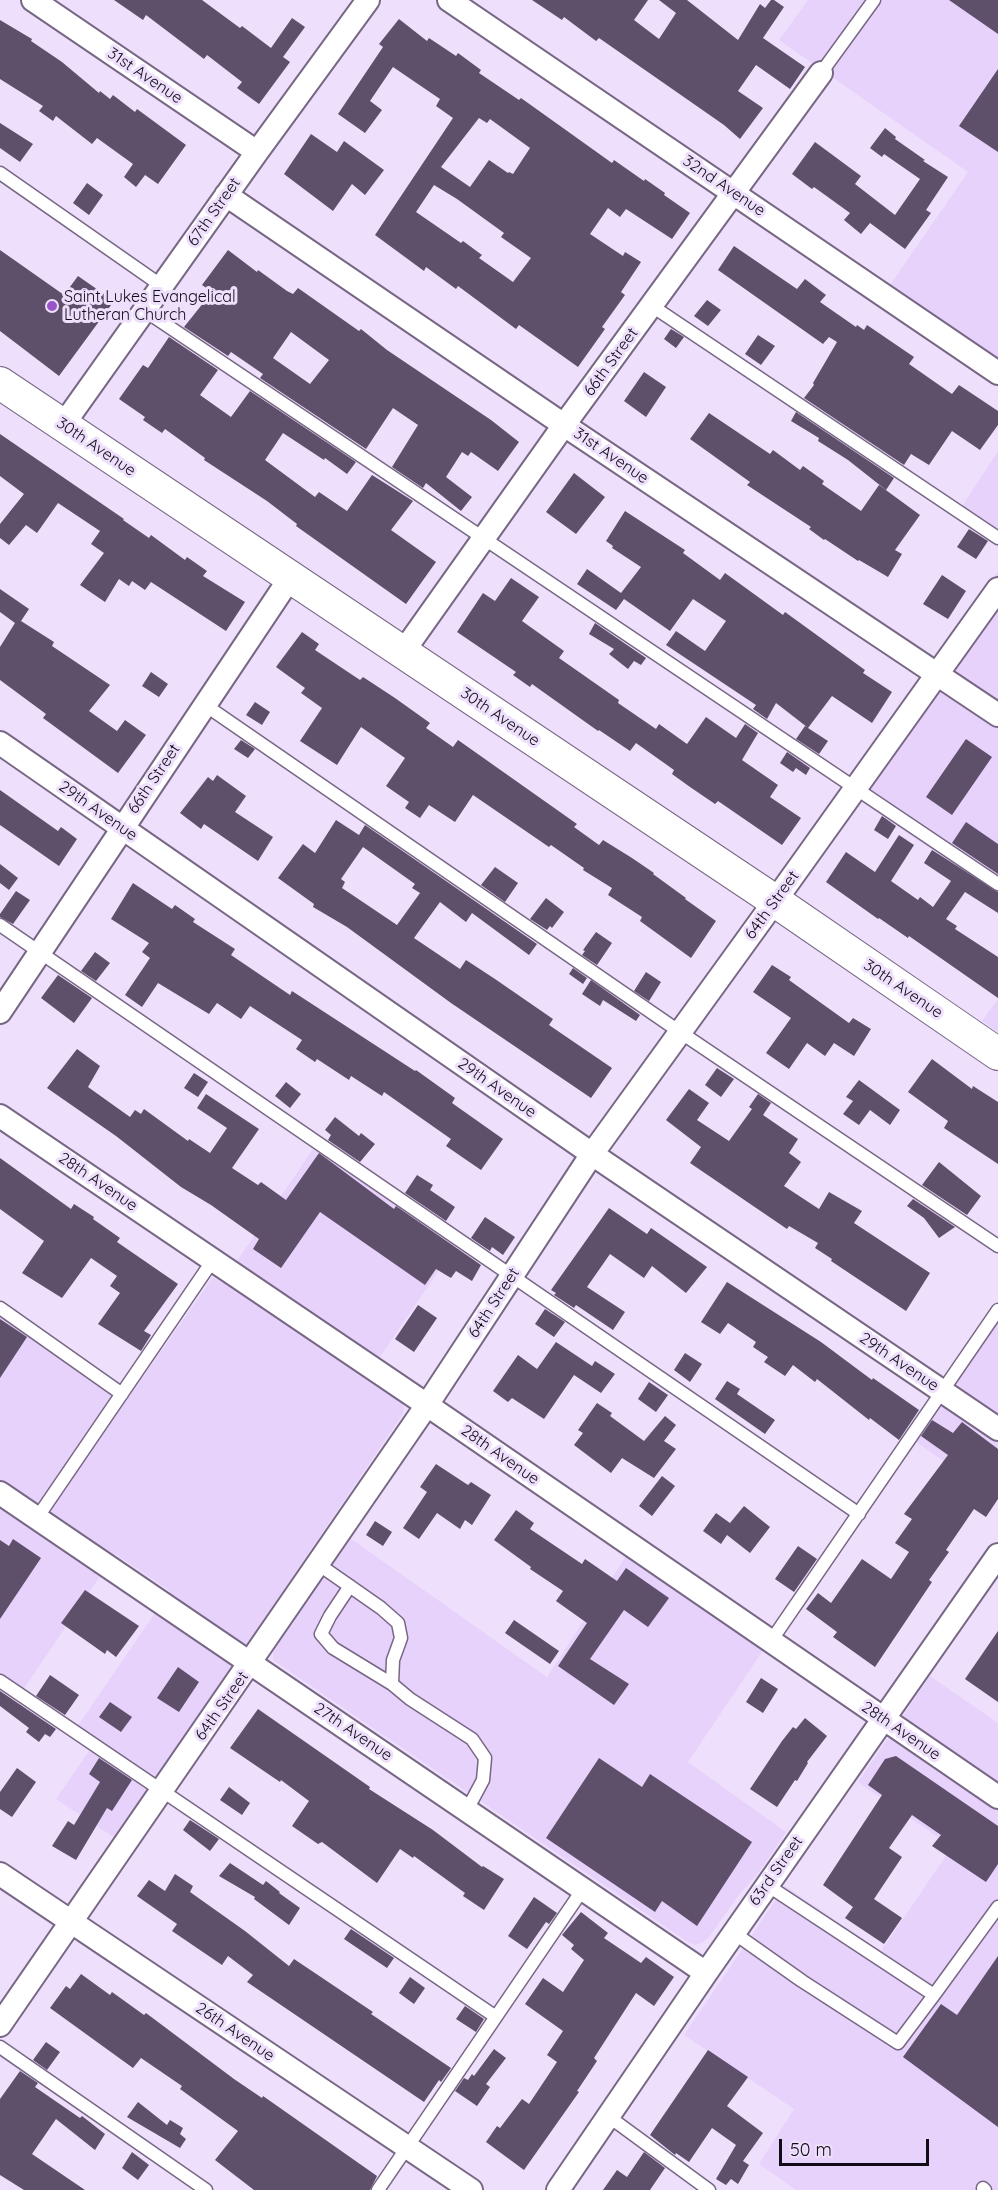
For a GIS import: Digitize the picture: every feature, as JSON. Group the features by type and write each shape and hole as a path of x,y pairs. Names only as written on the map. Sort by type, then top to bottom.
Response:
{"street":[{"name":"31st Avenue","path":"33,0 257,152"},
{"name":"67th Street","path":"63,425 368,0"},
{"name":"32nd Avenue","path":"449,0 998,373"},
{"name":"66th Street","path":"403,652 564,425 735,194 820,73"},
{"name":"31st Avenue","path":"226,195 564,425 998,715"},
{"name":"30th Avenue","path":"0,383 775,901 998,1054"},
{"name":"66th Street","path":"0,1012 290,578"},
{"name":"64th Street","path":"0,2025 427,1405 592,1154 998,589"},
{"name":"29th Avenue","path":"0,743 592,1154 998,1429"},
{"name":"28th Avenue","path":"0,1116 427,1405 998,1797"},
{"name":"27th Avenue","path":"0,1493 706,1973"},
{"name":"63rd Street","path":"558,2190 706,1973 998,1555"},
{"name":"26th Avenue","path":"0,1874 471,2190"}],"lane":[{"path":"820,73 874,0"},
{"path":"0,173 162,286"},
{"path":"652,306 998,538"},
{"path":"144,310 998,884"},
{"path":"205,705 680,1032 998,1246"},
{"path":"0,925 859,1514"},
{"path":"37,1518 213,1260"},
{"path":"0,1308 122,1394"},
{"path":"771,1641 998,1310"},
{"path":"318,1564 398,1623 401,1638 393,1660 392,1684"},
{"path":"350,1586 321,1634 333,1648 392,1684 410,1699 472,1739 485,1758 483,1780 467,1810"},
{"path":"0,1681 496,2017"},
{"path":"767,1885 934,1995"},
{"path":"378,2190 583,1889"},
{"path":"734,1933 802,1981 898,2043 998,1907"},
{"path":"0,2047 206,2190"},
{"path":"608,2116 709,2190"}],"shaded area":[{"path":"808,0 998,0 998,386 877,304 968,172 779,40"},
{"path":"998,451 998,547 955,517"},
{"path":"998,571 998,894 842,789"},
{"path":"998,999 998,1032 982,1021"},
{"path":"313,1149 456,1245 365,1379 402,1403 403,1414 115,1838 56,1799 96,1741 77,1727 170,1591 115,1554 23,1690 0,1674 0,1317 126,1401 213,1277 222,1283"},
{"path":"998,1321 998,1499 916,1442"},
{"path":"350,1538 547,1677 628,1553 764,1649 688,1762 786,1832 760,1871 738,1896 710,1936 695,1945 686,1941 273,1660 273,1651"},
{"path":"930,1676 998,1723 998,2190 796,2190 759,2164 794,2109 684,2035 785,1886 881,1951 952,1847 858,1782"}],"building":[{"path":"114,0 202,0 271,48 292,18 305,27 283,57 290,62 259,104 237,88 242,82 207,55 204,59 146,15 143,20"},
{"path":"532,0 648,0 634,20 659,39 676,13 659,0 687,0 738,40 760,4 765,8 771,0 774,0 784,7 763,38 805,67 790,89 756,65 738,91 763,108 740,139 724,125 599,38 596,41 564,17 562,20"},
{"path":"949,0 998,0 998,34"},
{"path":"399,19 427,41 429,38 456,56 458,53 481,70 479,73 519,100 521,98 612,163 614,160 644,181 645,179 690,213 672,239 626,209 620,217 608,208 590,234 623,256 625,252 641,262 621,292 625,295 602,327 605,329 578,367 519,325 516,329 458,286 456,289 426,267 424,271 375,235 453,118 436,106 440,99 393,67 370,101 382,110 365,133 338,114 383,47 379,44","holes":["479,118 487,123 490,119 530,148 513,174 489,160 470,187 441,167","434,185 504,233 501,237 531,258 513,282 479,258 482,255 463,241 461,243 416,212"]},
{"path":"0,20 32,39 31,41 62,62 99,93 100,91 110,99 113,95 135,112 137,109 186,145 158,184 145,175 136,187 124,177 133,164 97,138 92,144 56,116 53,121 39,111 43,106 0,79"},
{"path":"998,69 998,152 959,126"},
{"path":"0,123 33,144 20,162 0,148"},
{"path":"885,128 896,137 895,139 925,160 923,161 948,177 926,210 931,213 905,249 870,223 861,234 844,220 850,213 792,174 815,142 861,176 855,184 895,215 920,179 884,154 882,157 870,148"},
{"path":"311,134 337,152 344,141 384,170 365,195 352,184 333,211 284,174"},
{"path":"87,183 103,195 89,215 73,203"},
{"path":"734,246 797,289 805,279 826,295 820,302 856,327 857,325 864,330 867,325 914,357 909,364 952,394 959,385 998,411 998,425 980,450 952,431 929,465 911,454 904,465 804,398 814,385 813,383 837,342 829,337 823,344 718,270"},
{"path":"0,250 64,295 78,276 114,301 59,376 0,331"},
{"path":"228,250 287,291 293,294 298,288 359,331 361,329 387,350 491,420 519,442 498,471 471,452 468,456 462,452 446,477 472,497 461,511 426,483 423,488 392,467 418,425 393,408 366,449 260,378 263,374 231,352 228,356 184,327 212,292 202,285","holes":["291,332 329,360 310,384 273,358"]},
{"path":"707,300 721,310 708,326 694,316"},
{"path":"671,329 684,337 676,348 664,339"},
{"path":"758,335 775,346 761,365 745,354"},
{"path":"169,337 218,370 200,395 231,417 250,391 356,462 347,474 283,433 265,460 315,497 319,492 347,511 372,475 413,501 391,530 436,562 406,604 296,526 297,524 267,501 204,460 205,458 165,429 162,433 143,420 145,417 119,399 143,365 148,368"},
{"path":"644,372 666,387 646,417 624,401"},
{"path":"796,412 894,478 886,490 848,460 818,441 819,438 791,421"},
{"path":"709,413 770,454 773,450 800,470 803,466 824,481 822,484 861,511 879,485 920,515 895,550 902,554 888,577 824,540 809,529 811,527 747,485 750,482 690,439"},
{"path":"0,434 149,538 151,535 185,560 187,557 207,571 203,576 245,602 226,631 151,582 145,590 132,581 129,586 119,579 105,602 80,585 104,553 91,544 100,531 58,503 37,533 26,525 9,545 0,538 0,524 24,494 0,476"},
{"path":"574,473 605,497 576,534 546,512"},
{"path":"625,511 685,550 683,553 720,580 725,573 783,615 785,612 865,670 863,673 892,692 872,723 832,696 808,728 828,741 819,754 796,739 805,726 807,727 776,703 767,719 753,709 756,705 666,645 676,631 705,651 726,621 693,599 670,631 624,599 616,610 577,584 587,569 621,593 641,567 612,548 613,546 606,541"},
{"path":"969,529 988,541 976,559 957,547"},
{"path":"942,575 966,591 948,619 923,604"},
{"path":"511,578 539,597 522,621 564,651 559,658 656,729 659,724 687,744 706,717 736,738 745,724 758,733 742,760 778,785 770,797 801,818 782,845 718,801 715,804 690,787 672,774 674,770 636,743 630,751 532,684 530,687 513,675 516,672 457,632 483,593 495,601"},
{"path":"0,589 29,609 21,621 54,642 52,646 110,685 89,711 117,731 125,720 146,735 118,773 43,718 46,714 0,680 0,647 15,623 0,612"},
{"path":"595,623 646,658 641,665 634,661 628,669 609,654 614,649 589,634"},
{"path":"302,632 319,644 315,650 360,680 363,677 395,698 430,723 426,728 453,747 458,740 577,824 574,827 599,845 603,840 632,858 716,921 691,958 640,921 642,917 608,895 612,888 583,870 584,868 551,845 549,847 473,795 455,822 429,805 420,818 405,808 409,802 386,786 405,758 361,727 337,765 300,741 322,708 301,693 305,688 276,667"},
{"path":"151,672 168,684 159,697 142,686"},
{"path":"255,702 270,712 262,725 246,715"},
{"path":"966,739 992,757 952,815 926,797"},
{"path":"241,740 255,749 248,758 234,749"},
{"path":"787,752 810,768 806,775 796,768 793,772 780,763"},
{"path":"217,775 246,796 235,812 273,837 258,861 204,824 201,829 180,813 208,777 213,781"},
{"path":"0,790 58,831 61,827 77,839 59,866 0,825"},
{"path":"882,816 896,826 888,839 874,830"},
{"path":"336,820 359,835 365,825 537,944 529,955 472,913 466,922 440,902 414,938 460,969 466,960 495,979 553,1019 549,1025 612,1068 591,1098 451,1003 347,927 313,907 314,904 278,878 303,844 315,853","holes":["363,847 415,884 412,888 420,893 397,925 342,888 345,882 341,879"]},
{"path":"966,822 998,844 998,874 952,843"},
{"path":"899,835 914,845 891,881 918,900 920,897 933,907 951,881 924,863 932,850 998,892 998,913 965,892 946,919 957,926 955,929 998,957 998,998 826,882 846,852 875,872"},
{"path":"0,864 18,878 9,890 0,883"},
{"path":"495,867 518,883 505,902 481,885"},
{"path":"133,883 172,909 175,905 195,919 193,922 235,949 231,955 290,995 292,991 416,1070 455,1098 452,1103 503,1139 481,1170 446,1146 451,1139 384,1092 382,1096 351,1076 349,1080 317,1059 315,1062 296,1049 302,1040 250,1006 241,1019 217,1003 209,1014 158,983 142,1007 125,995 150,958 142,952 149,943 111,919"},
{"path":"16,891 30,900 13,924 0,917 0,914"},
{"path":"546,898 564,912 552,928 550,926 547,930 530,919"},
{"path":"596,932 612,943 597,965 582,955"},
{"path":"95,952 110,963 96,981 81,971"},
{"path":"772,965 791,977 789,980 849,1023 853,1018 871,1029 854,1056 834,1043 825,1056 807,1043 789,1069 766,1053 791,1018 753,992"},
{"path":"573,968 587,978 583,984 569,974"},
{"path":"646,972 661,982 649,1001 634,991"},
{"path":"58,975 92,998 74,1023 41,998"},
{"path":"591,980 640,1015 636,1021 603,1000 600,1006 582,994"},
{"path":"77,1049 100,1066 88,1087 130,1117 135,1110 141,1114 144,1109 188,1141 189,1139 210,1153 227,1128 197,1108 206,1094 259,1129 232,1168 258,1185 261,1182 286,1200 319,1153 394,1209 396,1206 481,1265 472,1281 456,1271 451,1278 436,1269 425,1285 320,1212 281,1268 253,1249 259,1239 181,1187 116,1136 47,1088"},
{"path":"932,1059 972,1089 973,1086 998,1102 998,1164 944,1128 948,1121 908,1092"},
{"path":"717,1068 734,1079 721,1097 705,1085"},
{"path":"194,1073 208,1082 198,1097 184,1088"},
{"path":"859,1080 900,1110 890,1125 870,1110 859,1125 843,1114 853,1101 846,1097"},
{"path":"286,1082 301,1094 290,1108 275,1096"},
{"path":"689,1089 709,1103 697,1120 729,1141 752,1109 749,1107 758,1094 771,1103 763,1115 798,1139 789,1153 801,1162 784,1186 819,1209 829,1192 862,1211 854,1223 930,1273 906,1311 831,1261 832,1259 815,1248 818,1243 789,1226 787,1229 690,1163 701,1147 666,1120"},
{"path":"335,1117 359,1136 361,1133 375,1144 360,1162 328,1140 331,1135 325,1130"},
{"path":"0,1158 71,1209 74,1204 94,1217 93,1219 120,1238 117,1242 178,1284 144,1331 151,1335 141,1351 98,1324 120,1293 110,1286 117,1276 91,1258 62,1298 22,1273 44,1241 0,1209"},
{"path":"939,1162 981,1196 967,1215 922,1185"},
{"path":"417,1175 433,1185 430,1190 455,1207 446,1221 405,1193"},
{"path":"913,1199 955,1227 939,1238 924,1218 907,1206"},
{"path":"609,1208 647,1234 651,1228 707,1267 686,1293 652,1266 644,1278 610,1254 587,1287 625,1312 613,1330 576,1305 574,1308 554,1295 556,1293 551,1290"},
{"path":"485,1217 515,1237 503,1255 492,1247 490,1251 471,1238"},
{"path":"727,1282 821,1342 872,1380 873,1378 919,1410 899,1440 870,1418 869,1420 817,1379 815,1382 793,1365 785,1376 764,1362 768,1357 753,1347 756,1342 728,1323 720,1334 701,1322"},
{"path":"418,1305 437,1318 414,1352 395,1339"},
{"path":"545,1309 565,1322 554,1337 535,1324"},
{"path":"0,1319 27,1337 0,1378"},
{"path":"556,1342 592,1366 595,1361 615,1374 601,1393 574,1375 544,1419 512,1398 508,1402 493,1391 518,1355 537,1369"},
{"path":"685,1353 702,1364 690,1382 674,1370"},
{"path":"727,1381 740,1389 737,1394 775,1420 765,1434 715,1399"},
{"path":"649,1382 668,1395 656,1412 638,1399"},
{"path":"597,1403 612,1413 610,1416 644,1441 665,1416 676,1425 664,1441 676,1449 654,1478 622,1458 611,1473 574,1445 583,1433 578,1430"},
{"path":"932,1420 953,1433 962,1422 998,1449 998,1499 986,1517 974,1509 946,1550 949,1552 929,1580 932,1582 875,1667 833,1637 837,1632 806,1609 818,1593 831,1603 862,1559 891,1579 909,1552 895,1543 912,1519 904,1514 948,1455 921,1436"},
{"path":"436,1464 468,1485 471,1482 491,1495 472,1525 465,1520 460,1529 437,1513 419,1539 403,1528 427,1492 420,1487"},
{"path":"662,1476 675,1486 652,1516 639,1506"},
{"path":"744,1506 770,1527 750,1553 727,1535 721,1544 703,1531 716,1513 730,1523"},
{"path":"516,1510 534,1523 530,1529 582,1564 585,1559 617,1581 626,1568 669,1598 648,1627 624,1610 590,1659 629,1684 614,1705 558,1666 587,1623 556,1601 563,1591 530,1569 531,1567 494,1540"},
{"path":"375,1521 392,1532 383,1546 366,1535"},
{"path":"13,1539 41,1558 0,1619 0,1540 9,1546"},
{"path":"798,1546 817,1559 794,1592 775,1579"},
{"path":"85,1590 139,1626 116,1657 107,1650 105,1654 61,1623"},
{"path":"514,1620 559,1651 550,1664 505,1633"},
{"path":"998,1631 998,1702 965,1679"},
{"path":"178,1667 199,1682 179,1712 157,1698"},
{"path":"50,1675 79,1695 65,1715 36,1696"},
{"path":"761,1678 778,1689 763,1713 746,1702"},
{"path":"0,1691 56,1729 50,1737 45,1734 39,1742 26,1732 29,1728 0,1706"},
{"path":"110,1702 132,1717 121,1732 99,1717"},
{"path":"258,1709 370,1787 369,1789 433,1830 482,1867 504,1879 484,1910 463,1896 465,1893 414,1856 413,1858 400,1849 377,1883 322,1842 318,1844 292,1826 309,1801 281,1780 280,1782 230,1748"},
{"path":"805,1718 827,1736 777,1807 750,1789 782,1741 793,1727 796,1729"},
{"path":"896,1756 998,1826 998,1864 986,1882 932,1846 941,1835 912,1815 889,1848 902,1857 874,1899 902,1918 884,1944 845,1918 853,1907 823,1885 882,1795 868,1785 885,1759"},
{"path":"99,1758 132,1780 112,1811 107,1808 76,1860 52,1846 68,1821 74,1825 100,1782 89,1774"},
{"path":"599,1758 642,1787 650,1774 752,1842 697,1926 662,1901 655,1912 546,1838"},
{"path":"17,1768 36,1782 12,1817 0,1809 0,1792"},
{"path":"229,1787 250,1803 242,1815 220,1800"},
{"path":"190,1820 219,1839 210,1851 183,1830"},
{"path":"230,1863 263,1885 266,1881 300,1908 289,1925 254,1899 255,1897 219,1876"},
{"path":"175,1874 193,1886 190,1892 289,1966 294,1959 451,2068 441,2082 439,2080 424,2102 247,1982 253,1975 228,1956 222,1965 172,1931 177,1924 137,1896 149,1880 165,1891"},
{"path":"534,1897 557,1913 549,1924 546,1922 527,1949 508,1936"},
{"path":"581,1912 608,1933 604,1938 641,1963 646,1957 674,1977 654,2006 636,1993 594,2058 597,2061 577,2091 579,2092 524,2170 486,2142 497,2126 500,2128 522,2099 529,2104 557,2062 547,2055 563,2031 525,2004 543,1978 563,1992 584,1960 571,1949 574,1945 562,1935"},
{"path":"351,1929 394,1958 387,1968 344,1939"},
{"path":"998,1956 998,2127 903,2057 941,2004 957,2015"},
{"path":"81,1974 110,1995 112,1992 144,2015 146,2013 234,2079 262,2098 263,2096 377,2176 370,2190 254,2190 215,2160 238,2131 180,2089 182,2086 141,2058 133,2068 50,2008 66,1986 70,1989"},
{"path":"410,1977 425,1988 414,2004 399,1993"},
{"path":"465,2006 484,2019 476,2032 456,2019"},
{"path":"46,2042 60,2052 47,2070 33,2060"},
{"path":"494,2049 506,2058 486,2084 490,2087 477,2106 455,2091 464,2078 468,2080 472,2074 474,2076"},
{"path":"708,2050 748,2077 727,2106 763,2133 743,2161 749,2165 738,2184 731,2179 726,2185 716,2179 736,2145 712,2128 689,2162 676,2153 675,2155 650,2135"},
{"path":"20,2071 38,2083 35,2087 80,2118 82,2116 105,2134 95,2150 56,2119 32,2154 85,2190 24,2190 0,2175 0,2099"},
{"path":"138,2102 167,2125 170,2120 183,2128 180,2134 186,2139 180,2148 127,2117"},
{"path":"132,2152 149,2165 138,2180 122,2168"},
{"path":"644,2152 665,2168 650,2190 603,2190 617,2170 627,2177"}],"place":[{"name":"Saint Lukes Evangelical Lutheran Church","path":"52,306"}]}
